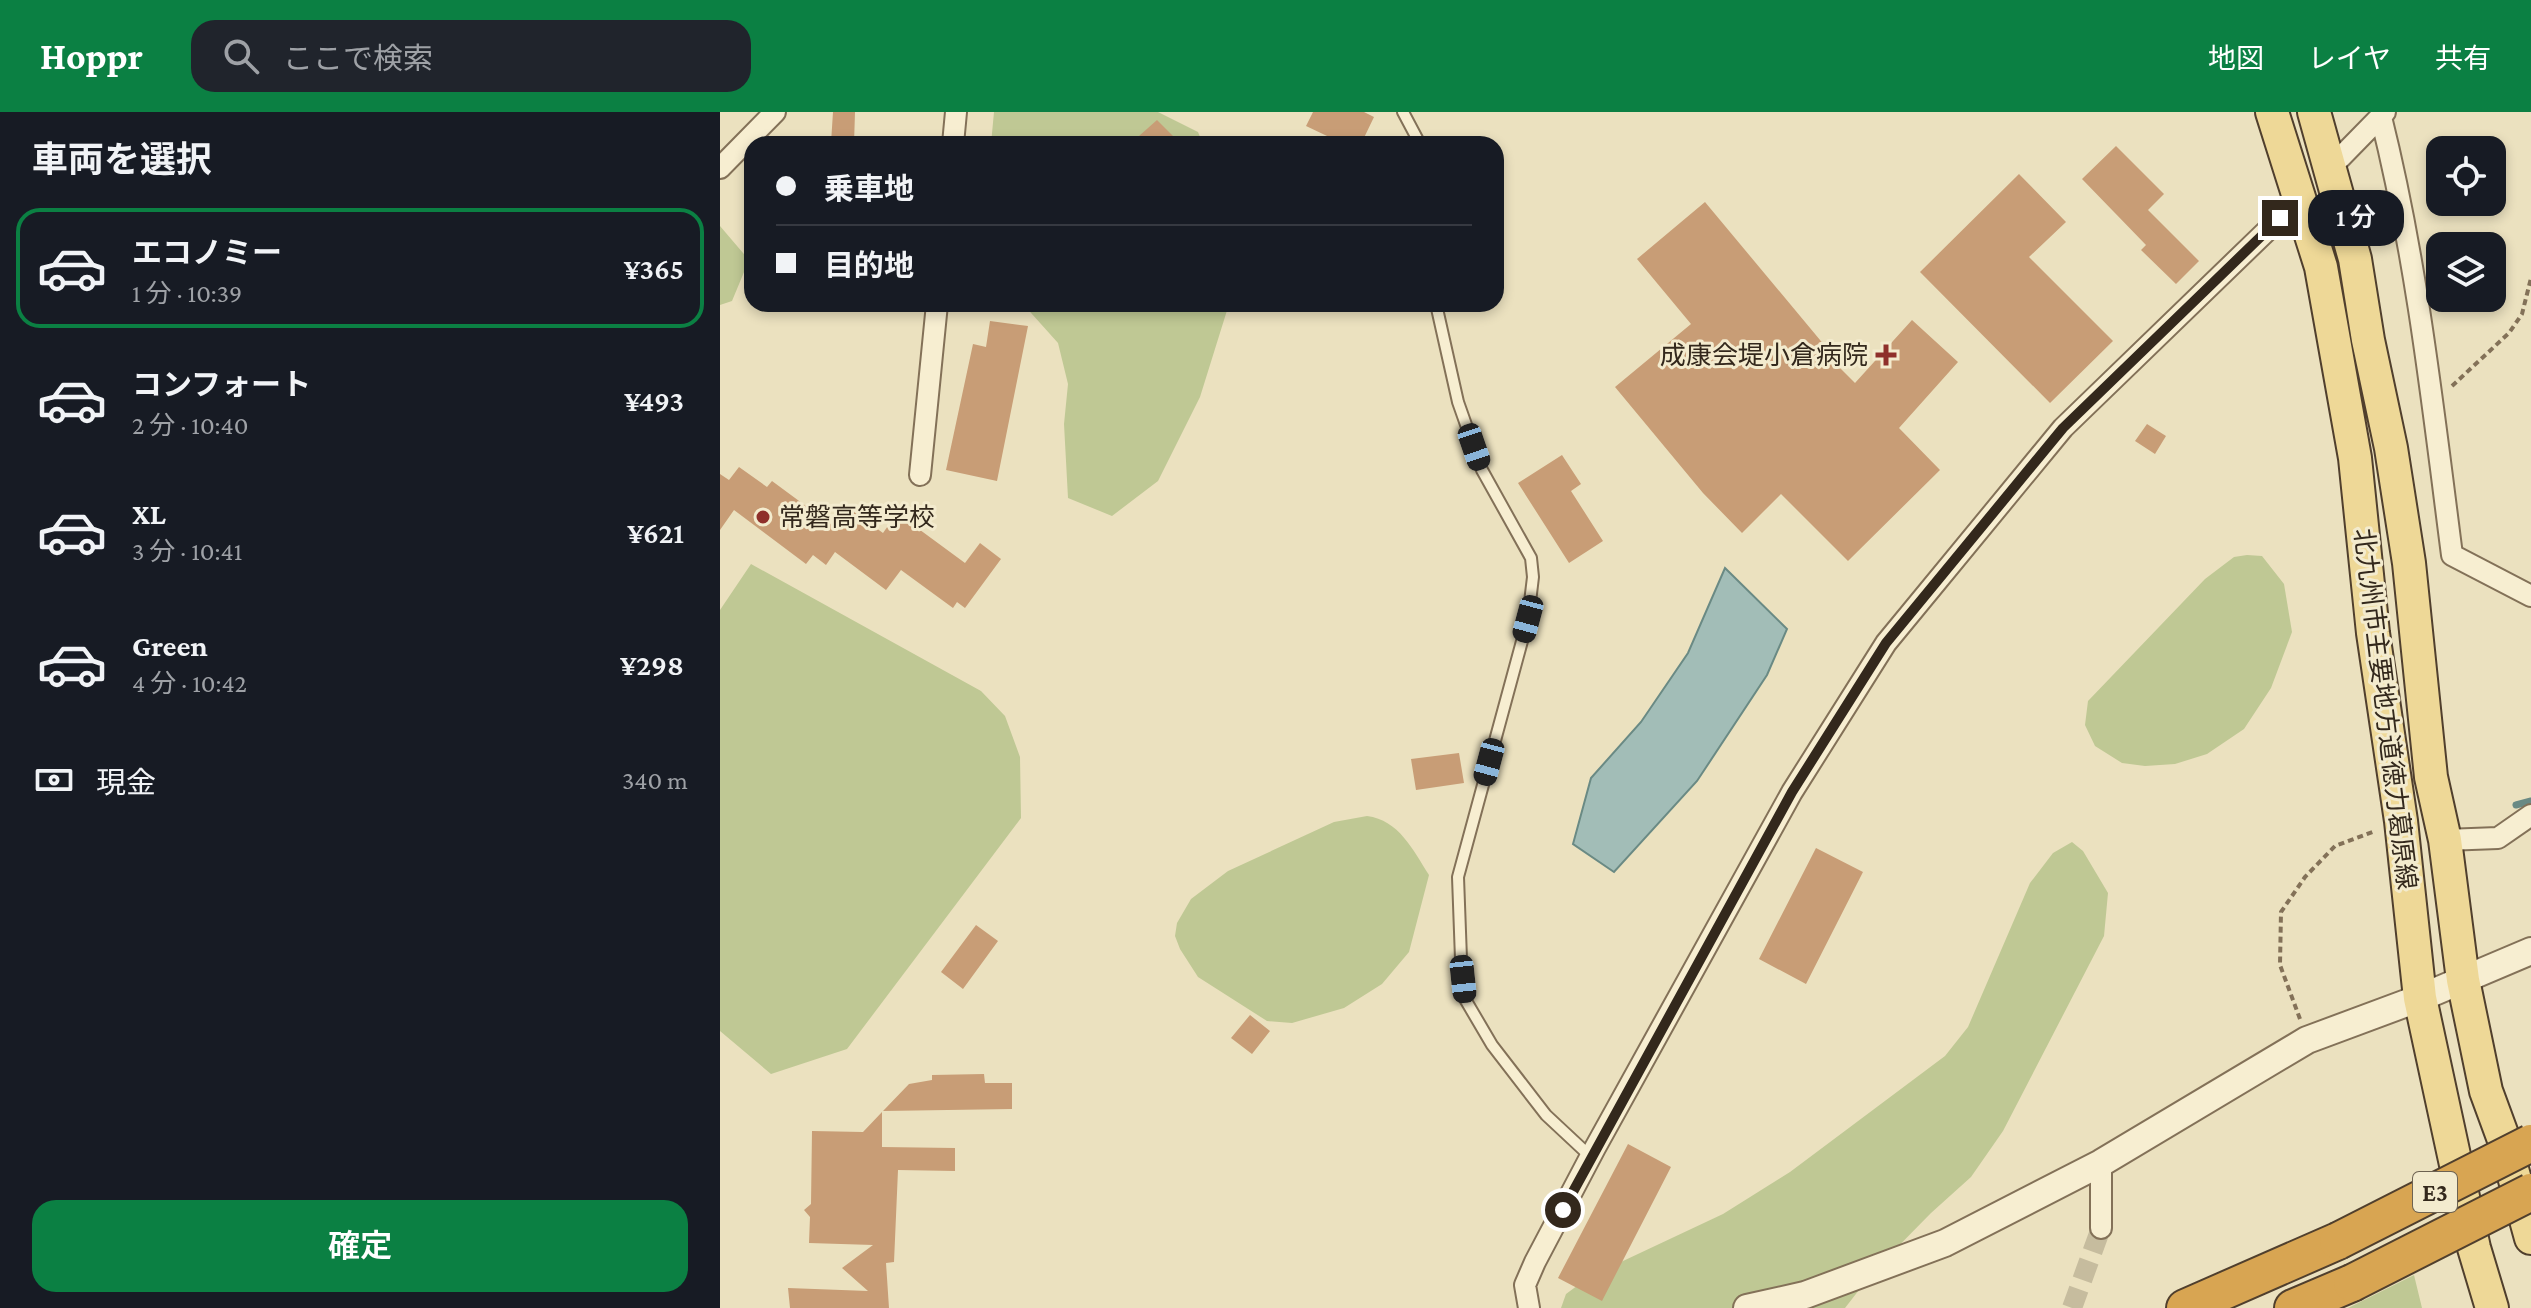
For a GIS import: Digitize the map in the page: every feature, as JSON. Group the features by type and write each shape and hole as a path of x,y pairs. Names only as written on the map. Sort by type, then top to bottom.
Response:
{"highway":[{"name":"E3","path":"2185,1308 2338,1241 2531,1143"},
{"name":"E3","path":"2293,1308 2352,1283 2531,1192"}],"main road":[{"name":"北九州市主要地方道徳力葛原線","path":"2272,112 2321,267 2355,458 2373,633 2401,821 2420,998 2474,1248 2492,1308"},
{"name":"北九州市主要地方道徳力葛原線","path":"2314,112 2355,259 2391,448 2409,563 2431,777 2445,840 2463,980 2486,1091 2504,1140 2531,1238"}],"street":[{"path":"751,136 775,112"},
{"path":"954,136 956,112"},
{"path":"2340,158 2383,115"},
{"path":"2383,115 2400,194 2433,404 2452,555 2531,596"},
{"path":"720,168 744,144"},
{"path":"1529,1308 1525,1285 1591,1157 1792,792 1886,643 2063,428 2280,218"},
{"path":"920,475 936,312"},
{"path":"2445,840 2498,838 2531,815"},
{"path":"1747,1308 1805,1295 1945,1243 2101,1163 2307,1040 2420,998 2531,951"},
{"path":"2101,1163 2101,1228"}],"lane":[{"path":"1403,112 1416,136"},
{"path":"1438,312 1458,402 1482,470 1531,558 1533,577 1528,619 1458,877 1465,999 1492,1045 1546,1115 1591,1157"}],"path":[{"path":"2433,404 2509,333 2522,314 2531,278"},
{"path":"2307,1040 2280,965 2281,912 2305,877 2335,846 2401,821"}],"green space":[{"path":"994,112 1158,112 1198,132 1200,136 992,136"},
{"path":"720,226 744,254 744,272 732,301 720,305"},
{"path":"1030,312 1227,312 1200,397 1158,481 1112,516 1068,498 1064,424 1068,384 1058,343"},
{"path":"2262,556 2284,584 2292,632 2271,688 2244,729 2207,754 2175,764 2145,766 2122,763 2095,746 2085,725 2088,701 2205,579 2234,557"},
{"path":"751,564 981,691 1005,716 1020,757 1021,818 847,1049 771,1074 720,1031 720,610"},
{"path":"1367,816 1388,823 1396,830 1411,846 1429,875 1409,952 1382,984 1344,1008 1292,1023 1267,1021 1198,977 1175,936 1177,923 1191,899 1228,871 1334,822"},
{"path":"2072,842 2083,851 2108,893 2104,936 2003,1131 1971,1177 1873,1272 1845,1308 1561,1308 1566,1294 1589,1277 1723,1214 1790,1172 1945,1056 1968,1027 2030,883 2053,853"},
{"path":"2414,1275 2422,1308 2348,1308"}],"water":[{"path":"1725,568 1787,629 1767,675 1697,781 1614,872 1573,844 1591,778 1641,722 1688,653"}],"building":[{"path":"833,112 855,112 854,136 831,136"},
{"path":"1313,112 1364,112 1374,117 1365,136 1327,136 1306,126"},
{"path":"1157,120 1173,136 1139,136"},
{"path":"2116,146 2164,194 2148,210 2199,261 2176,284 2141,250 2146,245 2082,179"},
{"path":"2019,174 2066,222 2029,257 2113,341 2050,403 1920,272"},
{"path":"1705,202 1830,352 1827,355 1855,383 1912,320 1958,362 1899,428 1940,470 1848,561 1781,494 1742,533 1703,493 1615,387 1691,324 1637,259"},
{"path":"990,321 1028,326 997,481 946,470 973,344 986,347"},
{"path":"2147,424 2166,436 2155,454 2135,441"},
{"path":"1562,455 1581,484 1571,491 1603,541 1569,563 1518,483"},
{"path":"739,467 767,487 772,481 833,526 847,507 883,533 897,513 965,563 980,543 1001,559 965,608 957,602 953,608 901,570 886,590 835,552 826,565 813,555 806,564 734,510 720,530 720,474 729,480"},
{"path":"1459,753 1464,783 1416,790 1411,759"},
{"path":"1816,848 1863,872 1806,984 1759,959"},
{"path":"976,925 998,941 963,989 941,972"},
{"path":"1250,1015 1270,1031 1252,1054 1231,1038"},
{"path":"984,1074 985,1083 1012,1083 1012,1109 883,1111 909,1084 932,1080 932,1075"},
{"path":"882,1112 882,1147 955,1148 955,1171 898,1170 894,1262 886,1263 889,1308 790,1308 788,1288 868,1291 842,1268 873,1245 809,1243 810,1217 804,1210 811,1204 812,1131 863,1132"},
{"path":"1628,1144 1671,1167 1602,1301 1558,1278"}],"waterway":[{"path":"2516,805 2531,801"}],"tunnel":[{"path":"2072,1308 2101,1228"}],"place":[{"name":"成康会堤小倉病院","path":"1886,355"},
{"name":"常磐高等学校","path":"763,517"}],"route":[{"path":"1563,1210 1792,792 1886,643 2063,428 2280,218"}]}
